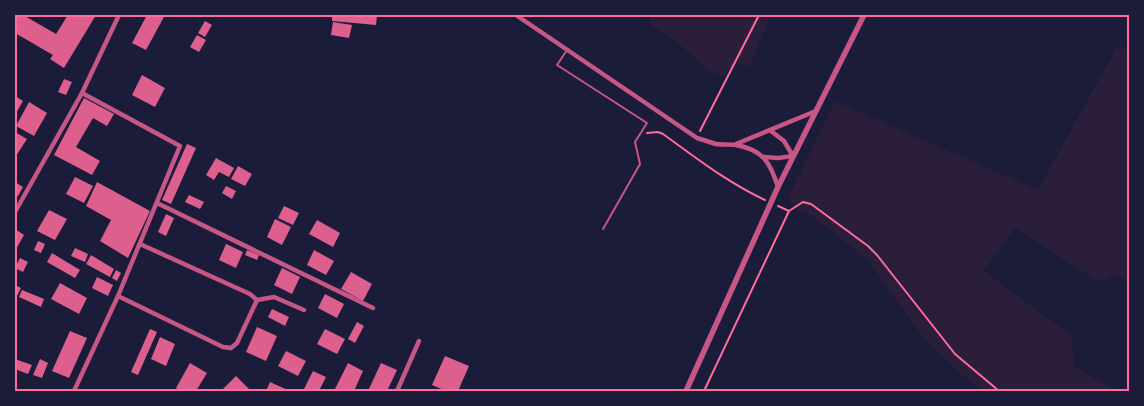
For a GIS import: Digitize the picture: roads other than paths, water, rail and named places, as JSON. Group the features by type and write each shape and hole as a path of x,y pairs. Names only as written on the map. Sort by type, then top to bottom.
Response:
{"street":[{"path":"15,212 82,93 119,15"},
{"path":"516,15 697,138 717,144 735,144 754,150 764,157 773,170 778,187"},
{"path":"686,391 778,187 864,15"},
{"path":"74,391 118,296 180,146 82,93"},
{"path":"735,144 816,111"},
{"path":"771,130 784,140 793,156"},
{"path":"764,157 793,156"},
{"path":"157,203 372,308"},
{"path":"140,244 250,294 257,300"},
{"path":"118,296 223,347 231,348 237,343 257,300"},
{"path":"257,300 274,297 304,310"},
{"path":"397,391 419,341"}],"lane":[{"path":"567,50 557,65 647,123 635,142 640,164 603,229"}]}
